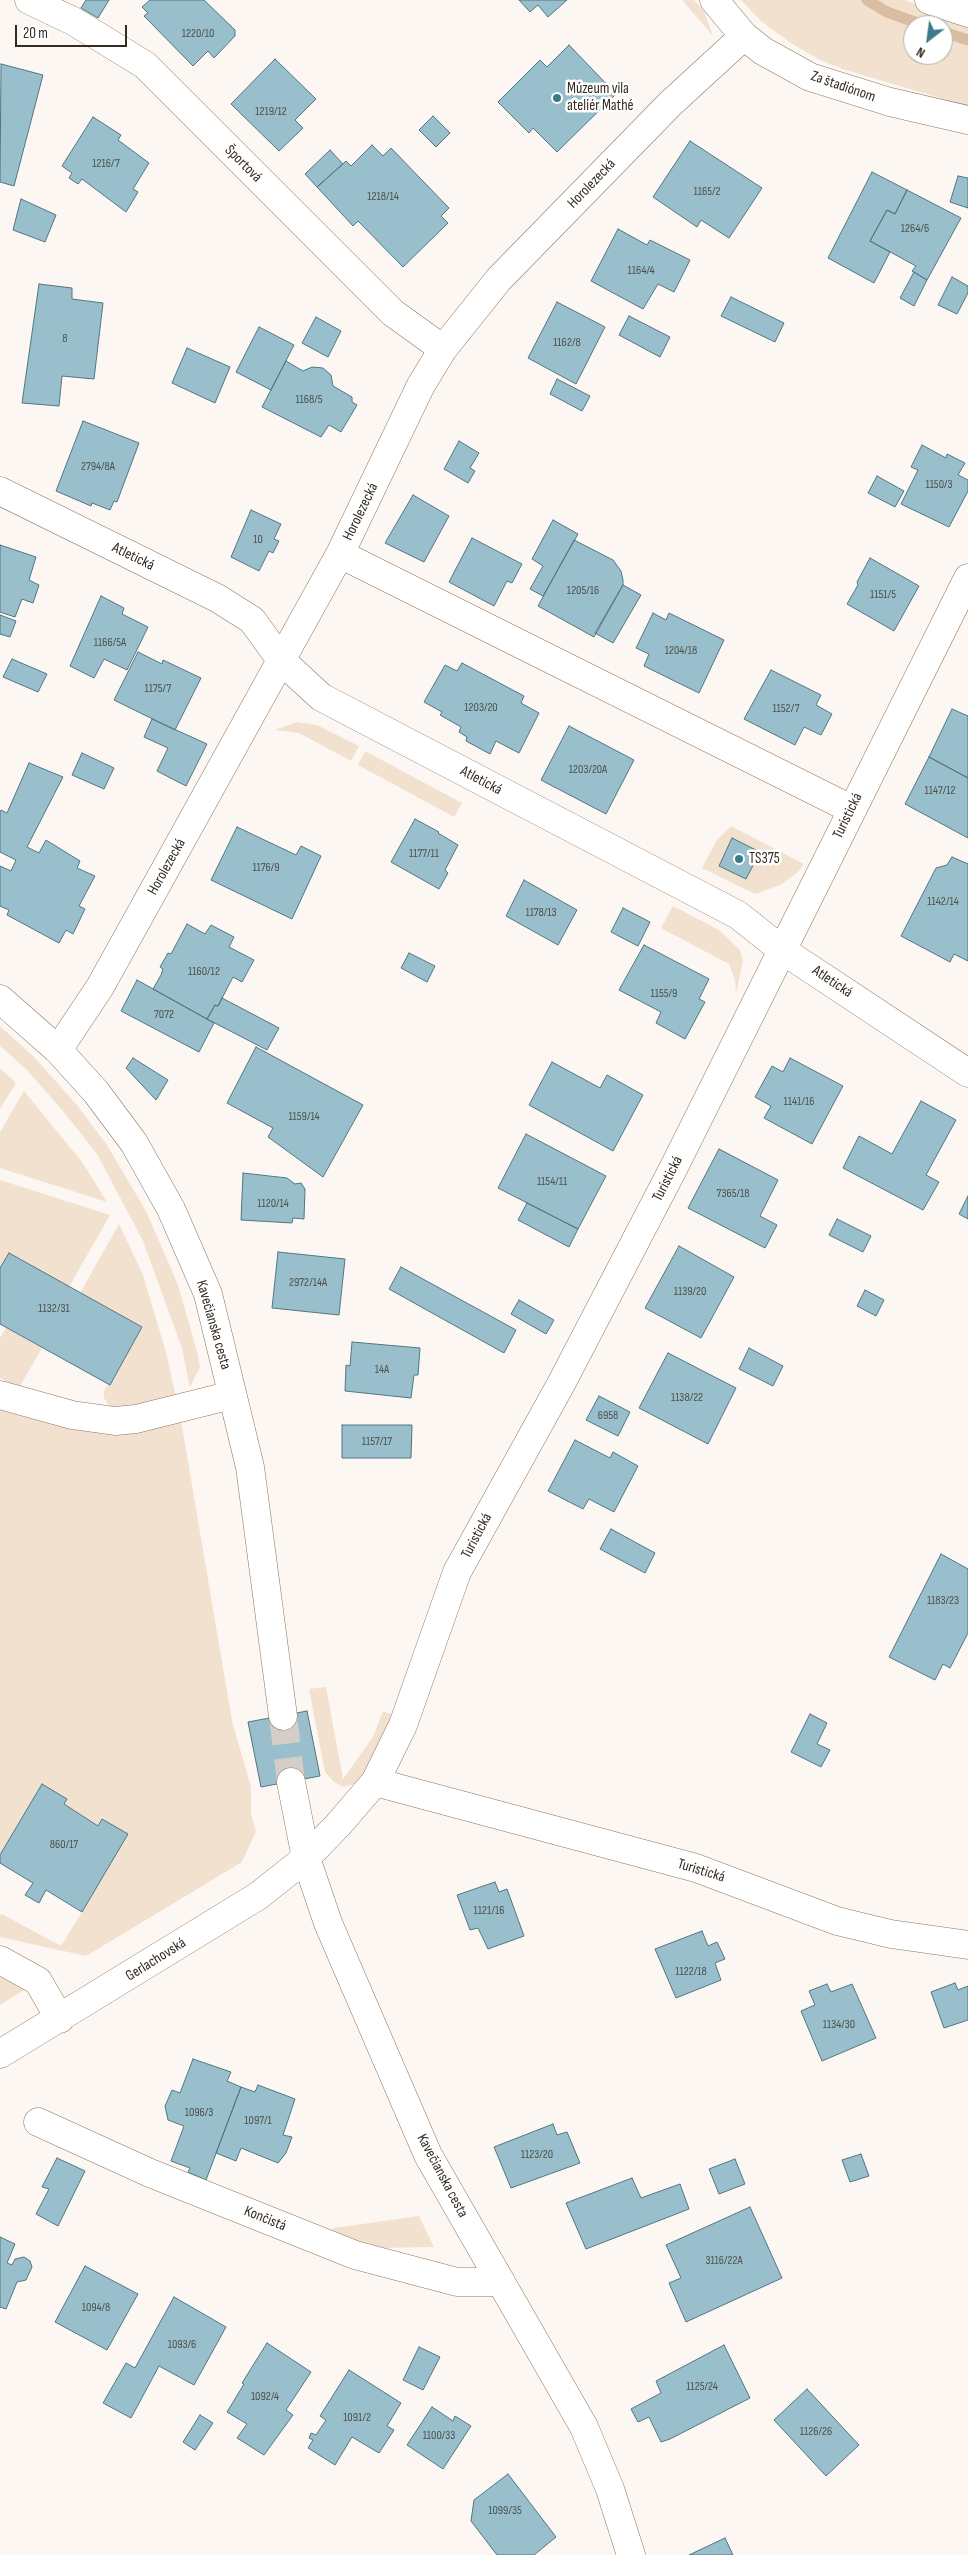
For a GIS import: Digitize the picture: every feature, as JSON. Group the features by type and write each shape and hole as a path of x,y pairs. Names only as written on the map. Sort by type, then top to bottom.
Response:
{"street":[{"name":"Športová","path":"29,0 74,21 145,66 393,314 443,349"},
{"name":"Za štadiónom","path":"714,0 744,36 763,51 810,77 890,102 968,120"},
{"path":"929,0 968,13"},
{"name":"Horolezecká","path":"58,1050 100,988 282,660 340,554 421,385 443,349 499,279 670,104 744,36"},
{"name":"Atletická","path":"0,491 217,598 252,620 282,660 321,697 738,915 782,950 968,1073"},
{"path":"340,554 851,809"},
{"name":"Turistická","path":"306,1858 338,1825 375,1782 403,1724 457,1572 588,1332 673,1168 968,578"},
{"name":"Kavečianska cesta","path":"0,999 58,1050 96,1092 134,1143 170,1209 208,1294 250,1467 283,1716"},
{"path":"0,1395 72,1415 115,1421 136,1419 232,1394"},
{"name":"Kavečianska cesta","path":"291,1782 306,1858 328,1923 428,2155 584,2427 610,2489 630,2555"},
{"name":"Turistická","path":"375,1782 696,1868 837,1921 891,1934 968,1945"},
{"name":"Gerlachovská","path":"0,2054 258,1896 306,1858"},
{"path":"0,1960 38,1981 60,2019"},
{"name":"Končistá","path":"38,2122 150,2173 355,2255 457,2282 502,2282"}],"shaded area":[{"path":"682,0 694,0 704,11 713,36"},
{"path":"741,0 905,0 948,15 903,15 903,65 953,65 953,17 968,22 968,106 842,69 820,60 792,44 761,21"},
{"path":"297,722 317,725 359,746 351,761 299,733 275,730"},
{"path":"365,751 462,803 454,817 358,765"},
{"path":"731,826 804,864 797,873 780,885 755,894 702,868 717,840"},
{"path":"673,906 719,930 740,950 743,961 736,994 735,980 729,964 661,928"},
{"path":"0,1026 35,1058 76,1104 107,1145 146,1211 178,1285 198,1355 200,1367 190,1387 182,1348 143,1241 97,1154 26,1069 0,1046"},
{"path":"0,1068 16,1083 0,1109"},
{"path":"24,1091 82,1162 107,1202 0,1168 0,1132"},
{"path":"0,1180 110,1215 69,1287 9,1253 0,1268"},
{"path":"119,1224 143,1275 166,1352 176,1398 112,1409 104,1398 104,1391 142,1327 80,1293"},
{"path":"6,1328 42,1348 19,1388 0,1378 0,1338"},
{"path":"0,1405 181,1420 232,1721 251,1787 251,1814 256,1831 242,1862 86,1956 0,1937 0,1915 2,1914 61,1946 82,1912 102,1819 98,1826 64,1804 67,1799 42,1784 0,1855"},
{"path":"326,1687 343,1779 373,1737 383,1711 393,1715 368,1774 355,1784 344,1787 334,1782 325,1772 309,1689"},
{"path":"0,1970 34,1984 0,2005"},
{"path":"419,2216 434,2247 375,2248 331,2230 334,2228"}],"building":[{"path":"86,0 109,0 98,18 81,8"},
{"path":"150,0 204,0 235,30 235,36 214,58 208,51 193,66 144,16 148,13 142,7"},
{"path":"519,0 567,0 548,17 538,5 530,12"},
{"name":"Múzeum vila ateliér Mathé","path":"569,45 616,94 557,152 533,128 529,133 498,102 540,60 547,67"},
{"path":"275,59 316,99 295,120 303,128 279,151 231,104"},
{"path":"1,64 43,75 14,186 0,182"},
{"path":"433,116 450,133 436,147 419,130"},
{"path":"93,117 121,135 118,140 149,163 133,189 138,192 126,212 82,179 78,184 69,178 72,173 62,166"},
{"path":"690,141 762,188 729,238 701,220 697,227 653,197"},
{"path":"372,145 383,156 391,148 449,208 441,216 448,223 403,267 358,221 353,226 317,187 346,161 351,166"},
{"path":"330,150 343,164 317,187 305,174"},
{"path":"872,172 907,190 895,214 887,210 870,241 890,252 874,283 828,258"},
{"path":"958,176 968,178 968,208 950,202"},
{"path":"907,190 961,218 927,280 912,271 916,266 870,241 887,210 895,214"},
{"path":"21,199 56,215 45,242 13,230"},
{"path":"618,229 647,245 650,240 690,260 674,292 658,284 643,309 591,281"},
{"path":"914,272 927,280 914,306 900,298"},
{"path":"952,277 968,286 968,293 957,314 938,305"},
{"path":"39,284 72,288 72,299 103,303 94,379 62,376 59,406 22,403"},
{"path":"731,297 784,323 775,342 721,316"},
{"path":"557,302 605,327 576,384 528,358"},
{"path":"629,316 670,337 660,357 619,335"},
{"path":"316,317 341,331 328,357 302,343"},
{"path":"259,327 294,345 271,390 236,372"},
{"path":"187,348 230,367 215,403 172,383"},
{"path":"286,361 303,371 312,367 323,368 331,375 333,386 352,397 352,402 357,405 341,432 329,425 321,437 262,407"},
{"path":"557,379 590,396 582,411 550,394"},
{"path":"83,421 139,443 117,502 114,501 110,510 92,503 91,506 56,491"},
{"path":"459,441 479,453 470,468 475,471 468,483 444,469"},
{"path":"922,445 946,458 947,454 965,463 958,475 968,480 968,491 949,527 901,504 918,470 911,467"},
{"path":"877,476 904,491 895,507 868,493"},
{"path":"413,495 449,516 424,562 385,543"},
{"path":"251,510 281,524 274,539 279,541 273,553 269,551 259,571 231,557"},
{"path":"553,520 578,534 543,596 530,589 543,566 532,559"},
{"path":"472,538 522,564 512,583 507,581 494,606 449,582"},
{"path":"574,540 613,560 621,571 623,580 623,585 594,637 538,606"},
{"path":"0,545 36,557 29,580 39,585 33,603 22,599 15,617 0,612"},
{"path":"870,558 919,586 894,631 847,604"},
{"path":"623,585 641,595 613,643 595,633"},
{"path":"101,596 124,608 122,614 148,627 127,670 104,659 94,678 70,666"},
{"path":"653,613 666,620 669,613 724,640 699,693 644,666 649,654 636,648"},
{"path":"0,615 16,621 10,637 0,634"},
{"path":"138,652 162,664 163,660 201,678 175,730 114,700"},
{"path":"12,659 47,674 38,692 3,677"},
{"path":"462,663 524,696 521,703 539,713 519,753 496,741 490,754 466,741 467,737 459,732 461,727 440,715 442,712 424,702 445,665 457,671"},
{"path":"771,670 821,695 816,705 832,714 821,735 804,727 795,745 744,719"},
{"path":"952,709 968,716 968,778 929,757"},
{"path":"152,719 207,744 186,786 157,771 168,748 144,737"},
{"path":"569,726 634,760 606,814 541,780"},
{"path":"82,753 114,768 104,789 72,775"},
{"path":"929,757 968,778 968,838 905,804"},
{"path":"29,763 63,777 27,847 39,853 46,840 80,861 77,868 95,876 79,906 85,909 73,934 66,930 59,943 7,915 9,910 0,906 0,866 11,871 16,860 0,852 0,812 1,810 7,813"},
{"path":"415,819 458,845 445,870 448,873 439,889 391,862"},
{"path":"237,827 296,855 301,846 321,856 292,919 211,880"},
{"name":"TS375","path":"732,838 760,852 746,879 719,866"},
{"path":"952,857 968,864 968,961 954,954 950,962 901,936 936,868 947,865"},
{"path":"524,880 577,910 558,945 506,916"},
{"path":"623,908 650,922 638,946 611,932"},
{"path":"187,924 205,934 211,925 234,937 229,947 254,960 242,982 233,977 218,1006 215,1005 207,1019 153,989 163,969 160,967 168,953 171,954"},
{"path":"644,945 709,979 699,999 705,1002 685,1039 656,1023 661,1012 619,990"},
{"path":"409,953 435,966 427,982 401,968"},
{"path":"137,980 214,1023 199,1052 121,1011"},
{"path":"222,998 279,1028 267,1050 207,1019 215,1005 218,1006"},
{"path":"256,1047 363,1105 323,1177 268,1137 273,1128 227,1103"},
{"path":"133,1058 168,1080 156,1100 126,1068"},
{"path":"790,1058 843,1086 812,1144 764,1118 771,1106 755,1097 772,1066 783,1072"},
{"path":"552,1062 600,1088 607,1075 643,1095 613,1151 529,1105"},
{"path":"921,1101 956,1120 926,1175 939,1182 923,1210 843,1168 859,1136 892,1154"},
{"path":"526,1134 606,1176 578,1229 498,1188"},
{"path":"719,1149 778,1180 760,1216 777,1225 765,1248 688,1208"},
{"path":"243,1173 287,1178 295,1184 301,1183 305,1189 304,1219 293,1218 292,1223 241,1220"},
{"path":"968,1196 968,1219 959,1214"},
{"path":"527,1203 578,1229 569,1247 518,1220"},
{"path":"837,1219 871,1236 863,1252 829,1235"},
{"path":"679,1246 734,1277 701,1338 645,1308"},
{"path":"278,1252 345,1259 339,1315 272,1308"},
{"path":"9,1253 142,1327 110,1385 0,1324 0,1268"},
{"path":"401,1267 516,1330 504,1353 389,1289"},
{"path":"865,1290 884,1300 876,1316 857,1306"},
{"path":"519,1300 554,1320 546,1334 511,1314"},
{"path":"352,1342 420,1348 418,1375 414,1375 411,1398 345,1391 346,1365 350,1366"},
{"path":"749,1348 783,1366 773,1386 739,1369"},
{"path":"668,1353 736,1388 708,1444 639,1408"},
{"path":"599,1396 630,1412 618,1436 586,1420"},
{"path":"342,1425 412,1425 411,1458 342,1458"},
{"path":"575,1440 610,1458 613,1452 638,1466 614,1512 589,1499 583,1509 548,1491"},
{"path":"611,1529 655,1553 645,1573 600,1549"},
{"path":"941,1554 968,1569 968,1633 950,1668 943,1664 935,1680 889,1657"},
{"path":"307,1711 320,1776 261,1787 248,1722"},
{"path":"810,1714 827,1723 817,1744 830,1750 821,1767 791,1752"},
{"path":"42,1784 67,1799 64,1804 98,1826 102,1819 128,1834 82,1912 46,1890 39,1903 25,1895 33,1883 0,1863 0,1855"},
{"path":"495,1882 499,1892 507,1889 524,1936 488,1949 478,1928 470,1930 457,1895"},
{"path":"702,1931 708,1946 717,1942 725,1959 715,1963 721,1980 676,1998 655,1949"},
{"path":"955,1983 958,1990 968,1986 968,2020 944,2028 931,1992"},
{"path":"827,1984 831,1992 852,1984 876,2038 822,2061 801,2011 815,2005 809,1991"},
{"path":"193,2059 231,2072 227,2081 241,2087 206,2180 188,2172 190,2168 171,2161 184,2126 168,2120 165,2106 172,2090 180,2093"},
{"path":"258,2085 295,2099 283,2135 292,2137 286,2153 278,2163 241,2148 236,2161 216,2153 241,2087 255,2092"},
{"path":"553,2124 557,2135 567,2132 580,2163 511,2188 494,2147"},
{"path":"861,2154 869,2176 850,2182 842,2160"},
{"path":"57,2158 85,2171 58,2226 36,2214 49,2189 42,2187"},
{"path":"735,2159 745,2184 719,2194 709,2169"},
{"path":"632,2178 641,2198 680,2184 689,2209 586,2249 566,2203"},
{"path":"750,2207 782,2278 686,2322 669,2283 681,2278 666,2245"},
{"path":"0,2237 15,2244 7,2263 12,2265 15,2259 24,2257 30,2261 32,2267 26,2280 17,2282 6,2309 0,2307"},
{"path":"85,2266 138,2294 107,2350 55,2322"},
{"path":"174,2297 226,2327 194,2385 159,2366 131,2418 103,2403 126,2363 135,2368"},
{"path":"267,2343 311,2372 286,2410 293,2415 264,2455 237,2438 247,2424 227,2412 244,2384 242,2383"},
{"path":"724,2345 750,2398 661,2442 649,2417 638,2422 631,2409 661,2393 656,2381"},
{"path":"419,2347 440,2357 423,2390 403,2380"},
{"path":"349,2370 401,2403 387,2426 394,2430 379,2453 352,2437 335,2465 308,2448 313,2440 309,2438 311,2433 316,2435 326,2420 320,2416"},
{"path":"807,2389 859,2445 826,2476 774,2420"},
{"path":"432,2407 453,2421 455,2416 471,2426 443,2469 407,2445"},
{"path":"200,2415 213,2423 195,2450 183,2442"},
{"path":"508,2474 556,2537 534,2555 497,2555 471,2521 474,2500"},
{"path":"725,2538 733,2555 689,2555"}],"waterway":[{"path":"867,0 887,12 903,18"},
{"path":"953,35 968,40"}],"tunnel":[{"path":"283,1716 291,1782"}],"place":[{"name":"Múzeum vila ateliér Mathé","path":"557,98"},
{"name":"TS375","path":"739,859"}]}
